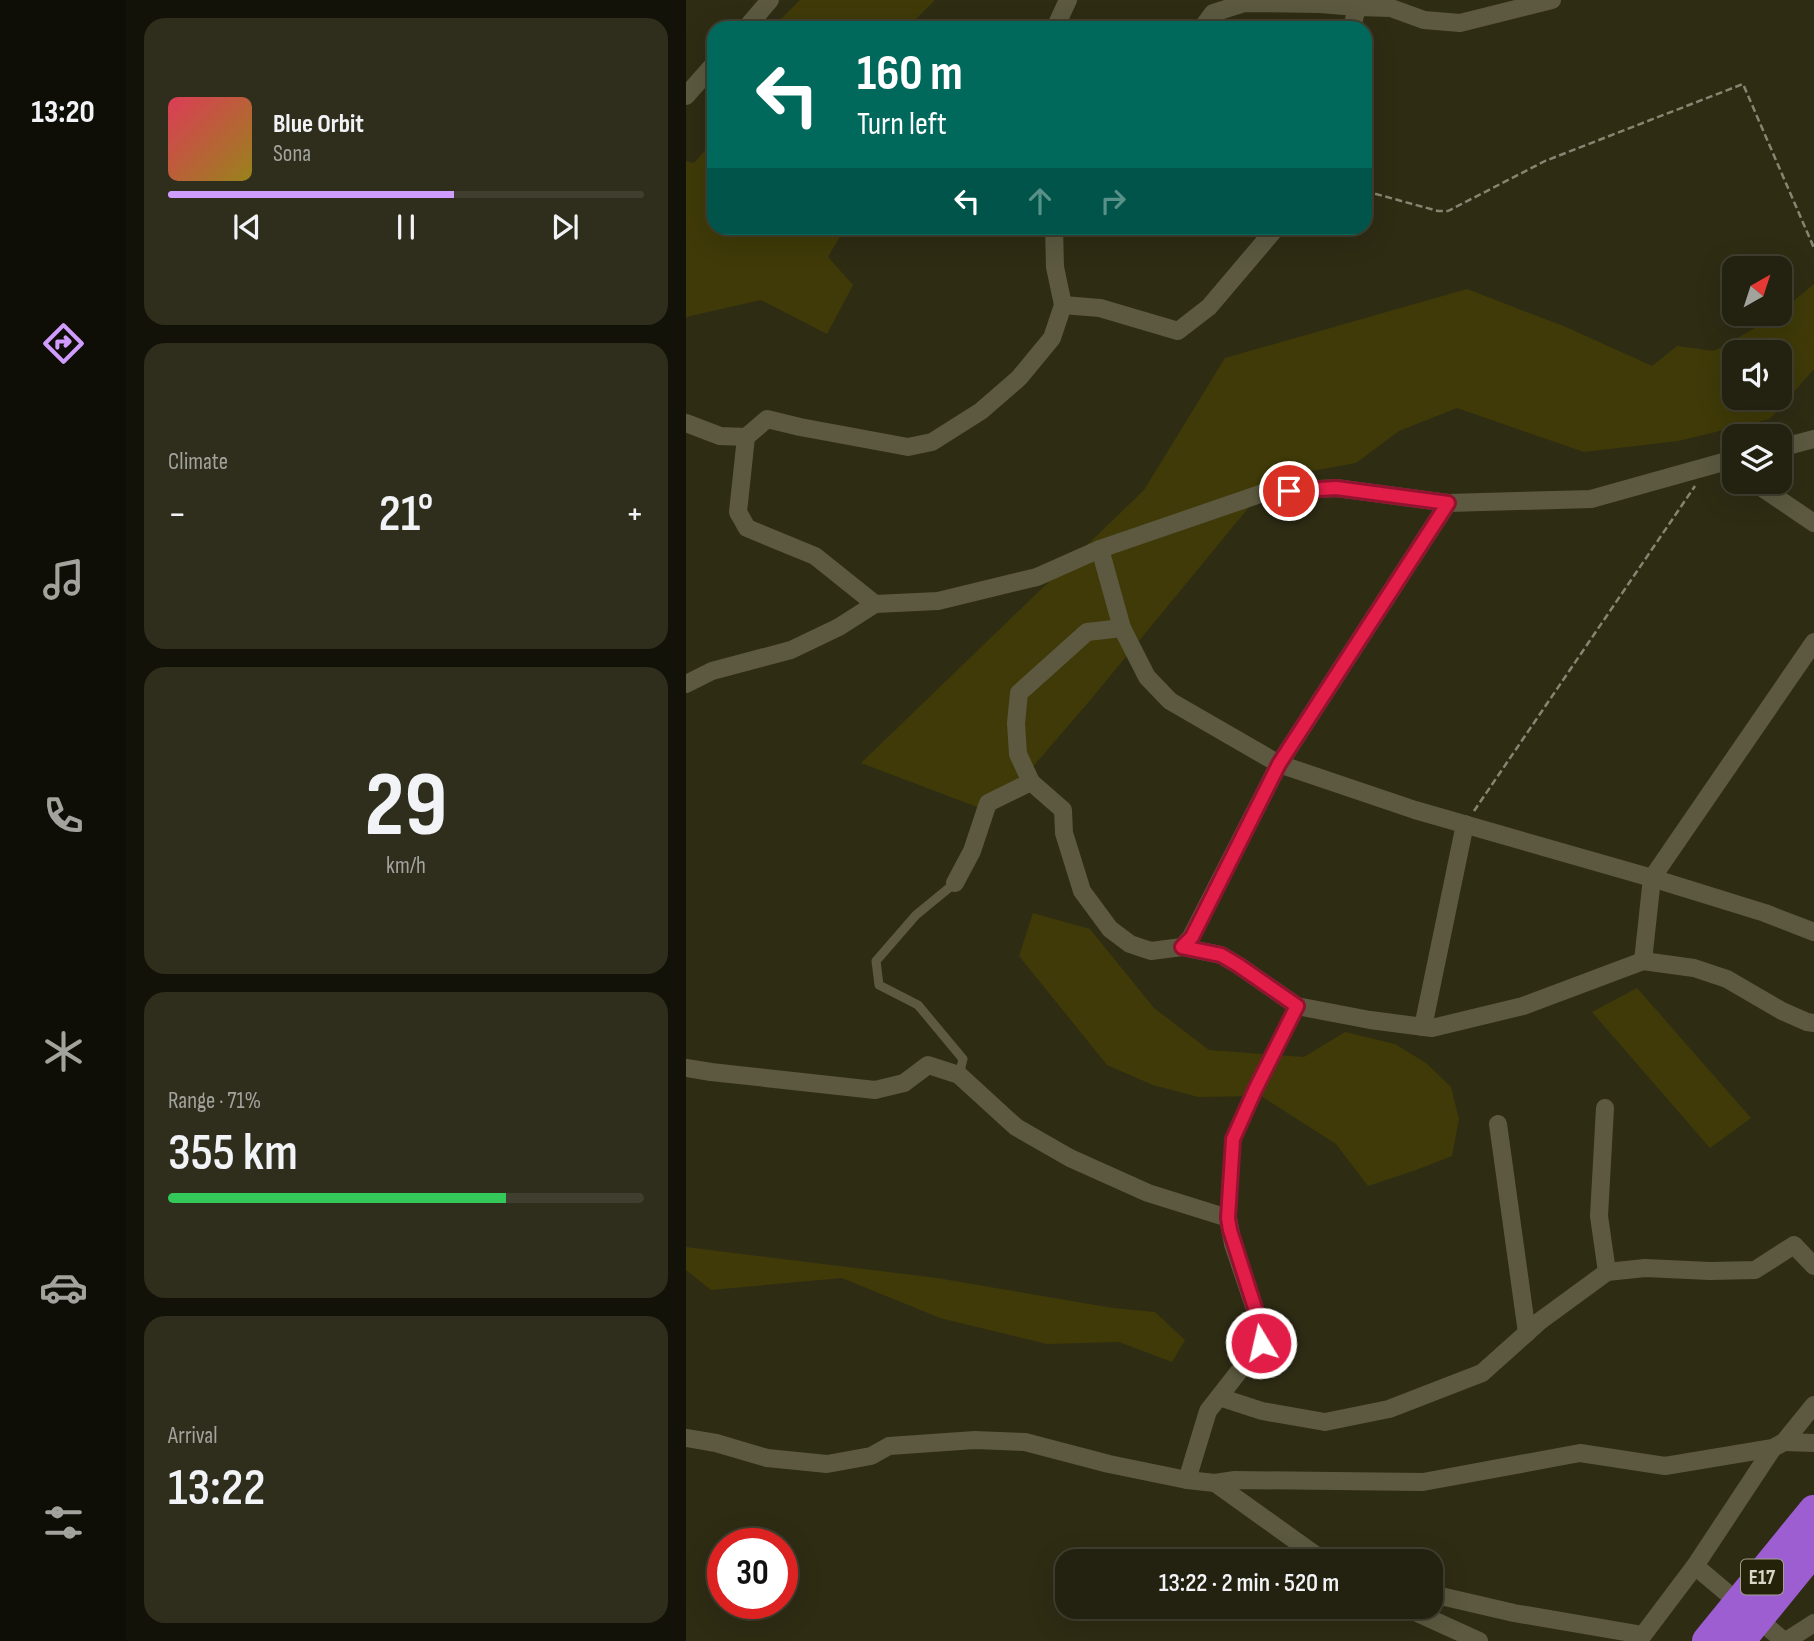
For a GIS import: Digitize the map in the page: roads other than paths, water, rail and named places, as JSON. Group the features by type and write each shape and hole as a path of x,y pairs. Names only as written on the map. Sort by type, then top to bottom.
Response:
{"highway":[{"name":"E17","path":"1708,1641 1814,1511"},
{"name":"E17","path":"1739,1641 1814,1549"}],"street":[{"path":"752,21 770,0"},
{"path":"1058,21 1068,0"},
{"path":"1207,21 1213,13 1245,3 1320,4 1357,8 1392,4 1424,20 1460,23 1552,0"},
{"path":"1354,21 1357,8"},
{"path":"686,96 707,72"},
{"path":"686,423 720,436 746,437 767,419 800,428 908,447 932,442 981,411 1019,378 1052,338 1063,305 1055,267 1054,235"},
{"path":"1063,305 1100,308 1178,331 1209,307 1270,235"},
{"path":"746,437 738,512 747,528 815,555 875,604"},
{"path":"1792,445 1814,439"},
{"path":"686,684 712,671 791,650 875,604 938,601 1037,576 1100,550 1266,492 1336,488 1448,503 1591,499 1722,465"},
{"path":"1771,494 1814,523"},
{"path":"1182,947 1192,937 1279,764 1448,503"},
{"path":"1100,550 1122,628 1147,677 1170,701 1279,764 1415,810 1765,913 1814,932"},
{"path":"1122,628 1087,632 1019,692 1016,723 1018,754 1031,782 1063,810 1064,833 1082,891 1110,929 1130,944 1151,951 1182,947 1221,955 1297,1006 1423,1027 1432,1028 1523,1006 1643,961 1695,968 1727,979 1782,1011 1814,1023"},
{"path":"1643,961 1652,878 1814,642"},
{"path":"955,883 972,851 988,803 1031,782"},
{"path":"1423,1027 1465,824"},
{"path":"686,1068 876,1090 904,1083 928,1065 959,1075 1016,1127 1070,1158 1148,1193 1228,1218 1233,1244 1262,1330 1261,1343 1208,1411 1187,1480"},
{"path":"1605,1108 1599,1216 1607,1272"},
{"path":"1498,1124 1527,1333"},
{"path":"1219,1397 1262,1411 1325,1422 1390,1409 1482,1373 1540,1321 1607,1272 1645,1268 1755,1270 1794,1245 1814,1266"},
{"path":"1443,1597 1514,1613 1643,1635 1695,1566 1779,1445 1814,1405"},
{"path":"686,1438 716,1443 767,1458 827,1464 871,1456 889,1446 975,1440 1025,1442 1109,1464 1215,1483 1236,1480 1423,1482 1580,1453 1665,1465 1809,1442"},
{"path":"1215,1483 1307,1549"},
{"path":"1695,1566 1781,1637 1814,1624"},
{"path":"1431,1619 1479,1641"}],"lane":[{"path":"955,883 916,915 876,961 879,985 918,1005 963,1059 959,1075"},
{"path":"1228,1218 1233,1139 1297,1006"}]}
